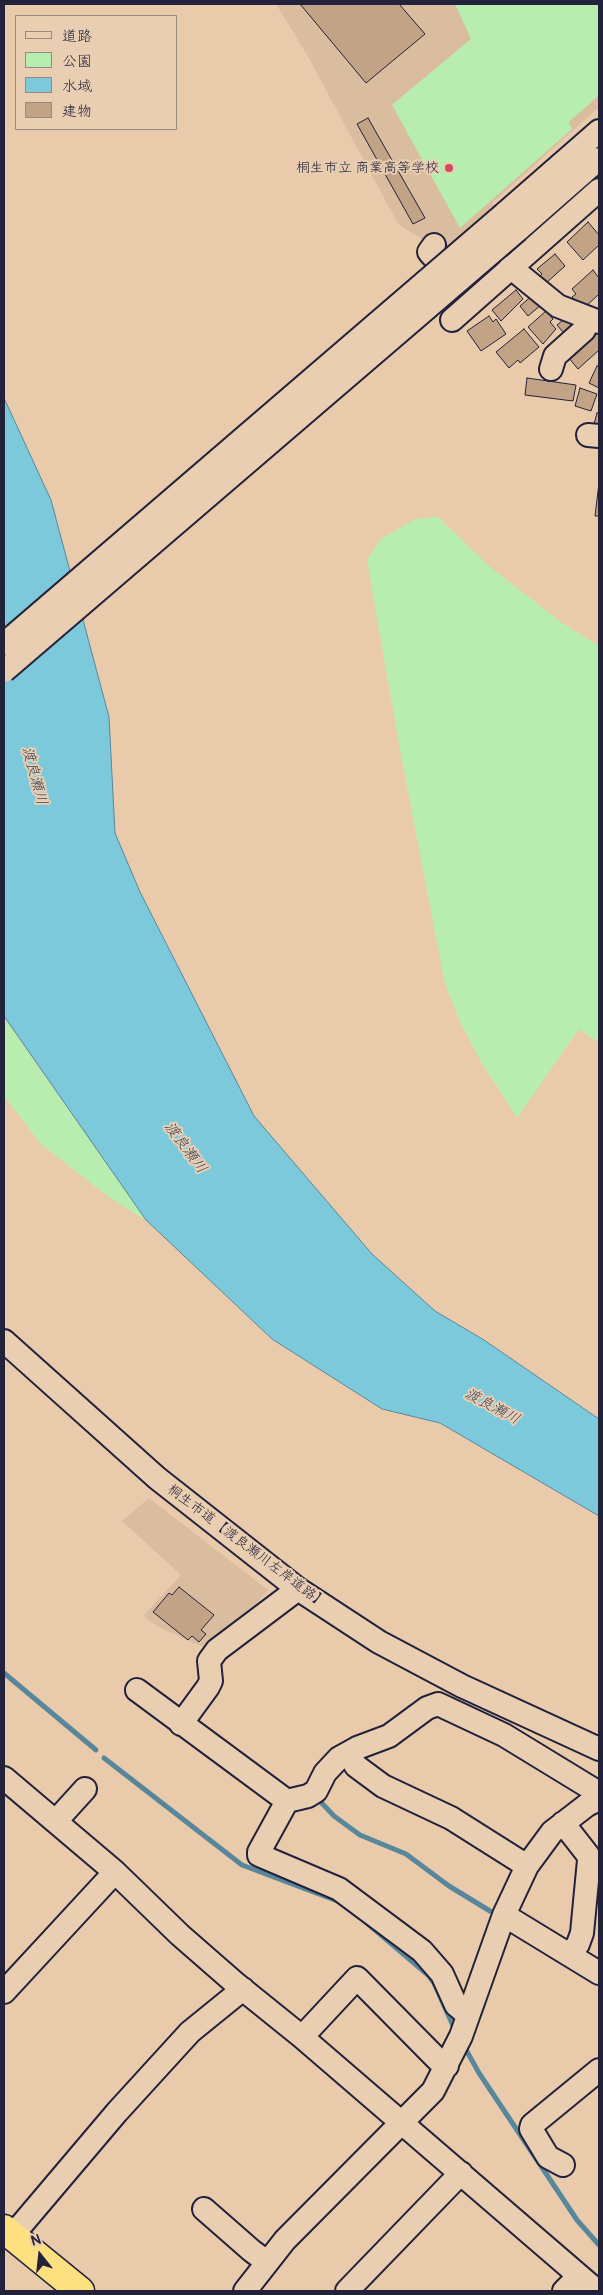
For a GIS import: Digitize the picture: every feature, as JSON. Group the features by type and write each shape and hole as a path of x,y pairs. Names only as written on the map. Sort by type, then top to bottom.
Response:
{"highway":[{"path":"8,2232 80,2291"}],"street":[{"path":"4,671 511,222 599,131"},
{"path":"4,644 511,222 599,159"},
{"path":"452,320 599,190"},
{"path":"434,246 428,252 473,301"},
{"path":"510,267 558,306 594,320 555,356 551,369"},
{"name":"桐生市道【渡良瀬川左岸道路】","path":"4,1341 157,1478 298,1589 378,1642 437,1673 599,1749"},
{"path":"181,1724 211,1681 209,1661 217,1650 298,1589"},
{"path":"136,1690 287,1801"},
{"path":"465,2026 442,1974 422,1951 339,1888 259,1855 287,1801 308,1796 316,1791 331,1765 348,1753 388,1736 432,1705 444,1705 504,1735 599,1793"},
{"path":"348,1753 356,1766 383,1786 451,1818 527,1866"},
{"path":"4,1778 115,1872 180,1936 461,2173 571,2283 597,2291"},
{"path":"56,1821 85,1789"},
{"path":"245,2291 285,2240 433,2091 447,2066 465,2026 504,1915 527,1866 545,1841 563,1823 599,1799"},
{"path":"563,1823 588,1855 589,1860 582,1933 578,1944 570,1955"},
{"path":"4,1992 115,1872"},
{"path":"504,1915 599,1973"},
{"path":"302,2037 357,1978 438,2060 447,2066"},
{"path":"8,2232 198,2024 243,1989"},
{"path":"563,2165 548,2157 531,2129 532,2125 599,2070"},
{"path":"347,2291 461,2173"},
{"path":"204,2208 267,2262"}],"shaded area":[{"name":"桐生市立 商業高等学校","path":"276,4 599,4 599,107 492,203 524,239 473,284 442,247 425,241 398,224 306,53"},
{"path":"149,1498 268,1590 248,1613 205,1648 163,1629 149,1621 144,1615 181,1575 122,1521"}],"green space":[{"path":"455,4 599,4 599,95 569,122 572,129 460,228 392,105 471,39"},
{"path":"438,517 489,566 562,623 599,646 599,1043 579,1029 517,1118 480,1060 461,1024 445,984 400,750 367,560 381,539 415,519"},
{"path":"4,1016 146,1220 110,1198 41,1144 4,1096"}],"water":[{"name":"渡良瀬川","path":"4,398 51,500 109,717 115,833 140,892 254,1116 372,1254 435,1311 484,1340 599,1419 599,1516 440,1423 382,1409 272,1339 146,1220 4,1016"}],"building":[{"path":"300,4 399,4 425,34 366,83"},
{"path":"368,118 425,218 413,224 357,124"},
{"path":"588,222 599,235 599,245 583,260 567,242"},
{"path":"555,254 565,266 545,284 539,277 542,274 537,269"},
{"path":"593,270 599,278 599,294 583,309 572,297 576,294 572,289"},
{"path":"516,290 523,299 501,321 492,310"},
{"path":"533,295 541,305 528,316 520,306"},
{"path":"546,311 553,319 550,322 556,329 543,344 528,327"},
{"path":"489,316 493,322 496,319 506,334 481,351 467,331"},
{"path":"568,316 578,328 567,337 557,325"},
{"path":"524,329 539,347 520,363 518,360 509,368 496,352"},
{"path":"599,330 599,350 578,369 568,357"},
{"path":"597,366 599,367 599,388 589,383"},
{"path":"527,378 576,385 573,401 525,395"},
{"path":"580,388 597,394 591,411 575,406"},
{"path":"597,413 599,413 599,426 594,424"},
{"path":"599,483 599,516 595,516"},
{"path":"179,1587 214,1615 201,1630 206,1634 199,1642 192,1636 188,1640 153,1612 169,1593 172,1595"}],"waterway":[{"path":"4,1673 96,1750"},
{"path":"104,1758 242,1865 340,1902"},
{"path":"318,1799 334,1816 360,1835 406,1854 449,1886 490,1911"},
{"path":"368,1924 428,1975 434,1983 454,2028"},
{"path":"465,2048 479,2073 577,2220 599,2245"}],"place":[{"name":"桐生市立 商業高等学校","path":"449,168"}]}
